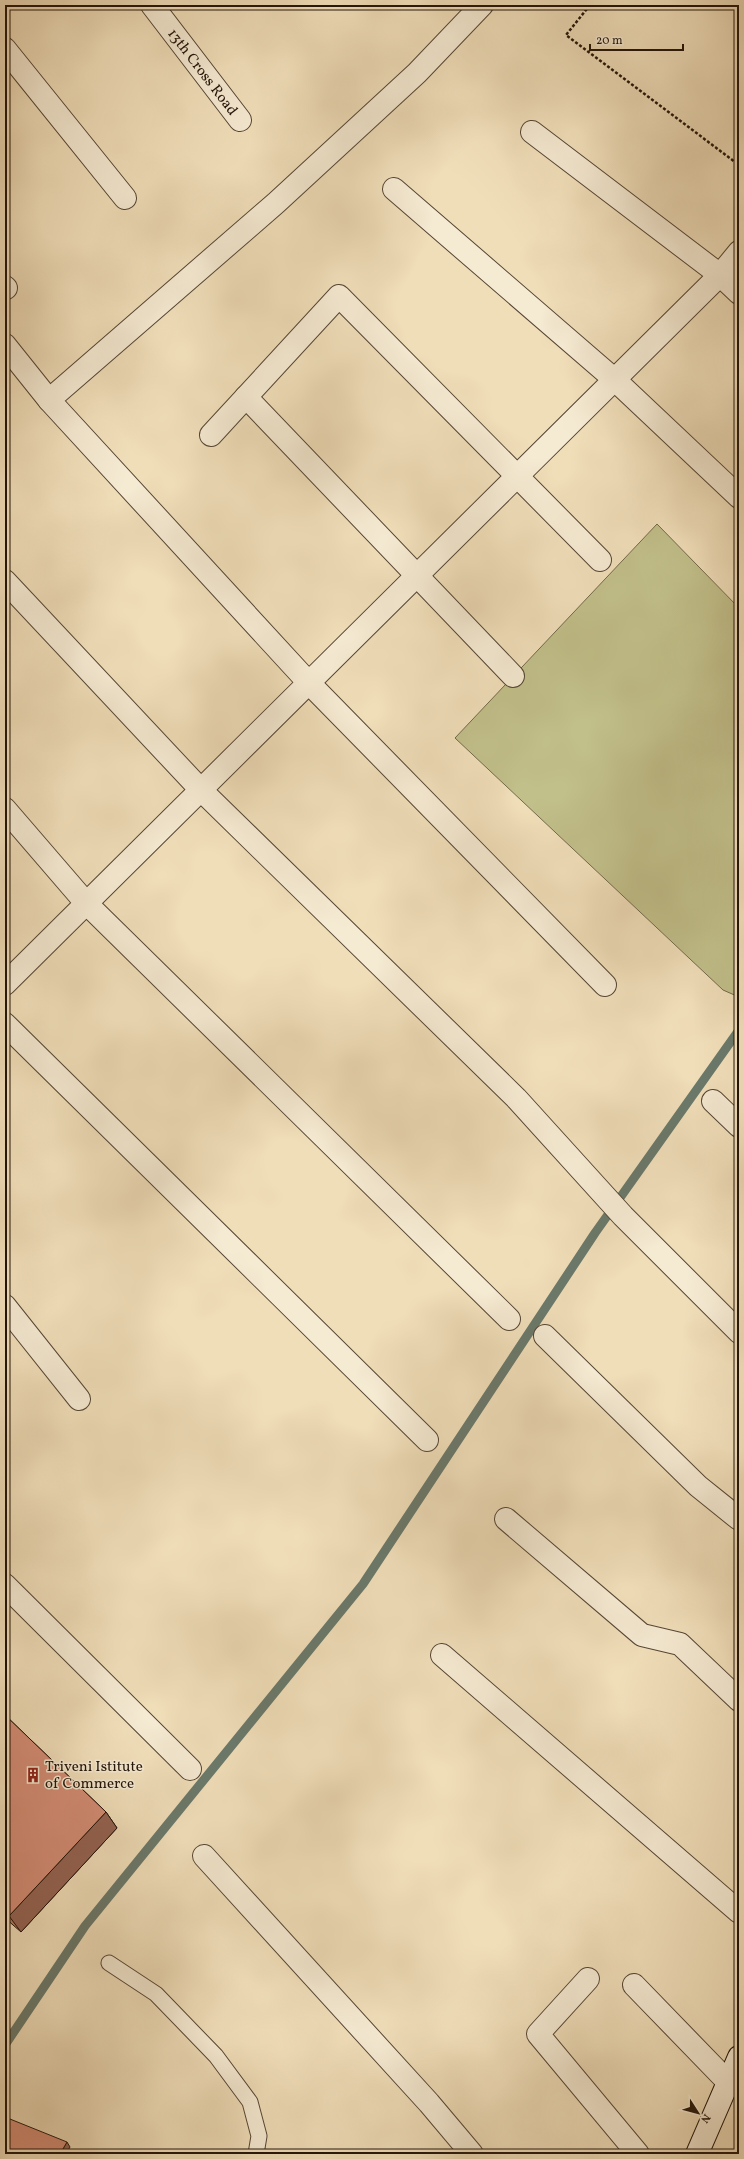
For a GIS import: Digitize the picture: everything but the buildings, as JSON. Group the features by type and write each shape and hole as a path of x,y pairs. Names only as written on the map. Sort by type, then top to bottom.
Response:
{"street":[{"name":"13th Cross Road","path":"152,5 240,120"},
{"path":"49,400 276,202 417,73 482,5"},
{"path":"5,49 12,70 125,198"},
{"path":"532,132 720,275 739,293"},
{"path":"394,189 615,380 739,497"},
{"path":"5,984 615,380 720,275 739,252"},
{"path":"212,435 339,296 516,477 600,560"},
{"path":"5,344 49,400 309,683 605,985"},
{"path":"246,397 513,676"},
{"path":"5,581 201,790 516,1098 623,1216 739,1332"},
{"path":"5,809 86,903 509,1319"},
{"path":"5,1024 427,1440"},
{"path":"713,1101 739,1126"},
{"path":"5,1306 79,1399"},
{"path":"545,1336 698,1486 739,1519"},
{"path":"506,1519 642,1635 680,1644 739,1700"},
{"path":"5,1585 190,1769"},
{"path":"442,1655 739,1912"},
{"path":"204,1856 428,2103 472,2154"},
{"path":"588,1979 538,2034 638,2154"},
{"path":"634,1985 728,2082"},
{"path":"696,2154 739,2057"}],"lane":[{"path":"109,1963 156,1994 216,2056 250,2102 259,2136 256,2154"}],"path":[{"path":"590,5 566,35 739,165"}],"shaded area":[{"path":"657,524 739,608 739,997 723,990 455,738"}],"waterway":[{"path":"5,2045 85,1926 363,1584 595,1233 739,1030"}],"place":[{"name":"Triveni Istitute of Commerce","path":"33,1775"}]}
